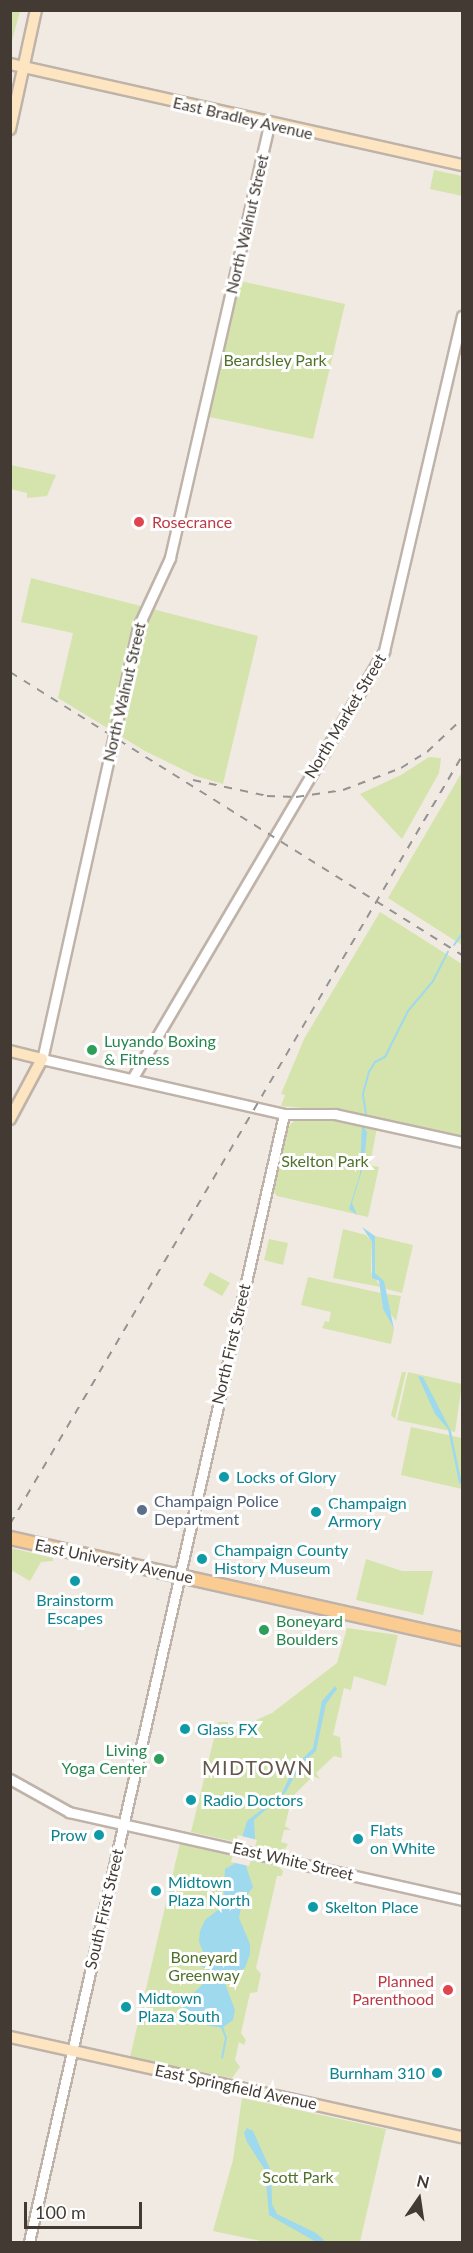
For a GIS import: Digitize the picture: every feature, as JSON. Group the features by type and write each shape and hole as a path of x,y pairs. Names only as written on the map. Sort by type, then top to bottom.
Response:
{"main road":[{"path":"10,129 36,10"},
{"name":"East Bradley Avenue","path":"10,64 269,125 462,165"},
{"path":"10,1051 42,1059"},
{"name":"North Walnut Street","path":"10,1119 42,1059"},
{"name":"East University Avenue","path":"10,1538 462,1639"},
{"name":"East Springfield Avenue","path":"10,2037 462,2137"}],"street":[{"name":"North Walnut Street","path":"42,1059 138,627 170,558 269,125"},
{"name":"North Market Street","path":"132,1079 384,651 462,316"},
{"path":"42,1059 284,1114 335,1114 462,1142"},
{"name":"North First Street","path":"179,1575 284,1114"},
{"name":"South First Street","path":"29,2242 179,1575"},
{"name":"East White Street","path":"10,1779 69,1812 462,1900"}],"green space":[{"path":"10,11 20,11 11,44"},
{"path":"434,170 462,176 462,196 430,189"},
{"name":"Beardsley Park","path":"236,280 345,304 313,439 205,416"},
{"path":"11,465 56,475 47,496 27,498 27,493 11,489"},
{"path":"31,578 258,636 223,784 196,776 145,751 58,698 73,633 21,622"},
{"path":"429,757 441,758 439,773 402,839 360,794 401,775"},
{"path":"462,772 462,945 388,898"},
{"path":"380,912 462,964 462,1138 357,1113 281,1106 285,1095 281,1094 304,1039"},
{"name":"Skelton Park","path":"312,1117 377,1127 370,1165 379,1167 368,1217 277,1196 274,1192 288,1127 295,1120"},
{"path":"343,1229 366,1235 372,1242 371,1272 381,1287 333,1278"},
{"path":"375,1236 413,1245 402,1293 386,1289 375,1273"},
{"path":"269,1239 288,1243 283,1265 264,1260"},
{"path":"210,1272 230,1283 222,1296 203,1285"},
{"path":"308,1277 381,1293 383,1309 394,1329 391,1344 322,1328 325,1321 329,1322 331,1312 301,1305"},
{"path":"386,1294 401,1296 396,1321 388,1310"},
{"path":"402,1372 406,1372 395,1419 391,1415"},
{"path":"408,1372 462,1384 455,1432 397,1420"},
{"path":"411,1427 462,1438 462,1489 401,1475"},
{"path":"11,1548 53,1558 53,1561 41,1562 30,1581 11,1570"},
{"path":"366,1559 402,1571 433,1571 423,1615 356,1600"},
{"path":"347,1628 398,1635 386,1686 354,1676 351,1690 344,1688 333,1735 340,1737 342,1758 334,1756 316,1773 320,1779 313,1776 294,1795 298,1802 291,1801 285,1826 291,1830 284,1830 281,1842 288,1844 285,1849 278,1851 191,1832 218,1722 228,1722 228,1729 258,1727 256,1720 272,1713 337,1663"},
{"name":"Boneyard Greenway","path":"180,1843 275,1863 283,1871 282,1876 277,1876 256,1968 261,1974 257,1992 250,1993 241,2033 246,2040 244,2045 239,2042 235,2060 240,2067 232,2078 130,2057"},
{"name":"Scott Park","path":"242,2098 386,2129 360,2242 266,2242 213,2231 233,2160"}],"water":[{"path":"362,1124 367,1132 364,1164 352,1203 357,1215 349,1209 360,1174"},
{"path":"362,1227 375,1236 375,1273 384,1281 394,1329 383,1309 379,1281 372,1278 372,1242"},
{"path":"418,1376 423,1377 451,1431 462,1484 459,1483 448,1429 435,1414"},
{"path":"335,1686 337,1689 326,1704 316,1751 301,1764 286,1792 254,1820 255,1838 246,1866 253,1887 242,1902 239,1918 250,1944 250,1954 245,1968 224,1981 235,2010 233,2020 222,2028 194,2023 183,2010 183,2003 208,1979 208,1970 199,1965 204,1954 199,1942 200,1931 205,1920 223,1906 225,1869 234,1864 247,1821 282,1793 293,1769 313,1748 322,1701"},
{"path":"247,2128 253,2131 271,2171 272,2204 277,2214 316,2233 326,2242 316,2242 269,2215 265,2170 247,2142 244,2133"}],"pier":[{"path":"238,1835 257,1840 249,1866 231,1862"}],"waterway":[{"path":"454,945 462,934"},
{"path":"366,1114 363,1094 369,1072 375,1062 385,1057 408,1011 433,981 448,952"},
{"path":"176,1964 194,1963"},
{"path":"222,2027 226,2038 222,2058"}],"railway":[{"path":"10,672 462,955"},
{"path":"193,780 267,796 296,797 343,790 401,768 427,752 462,719"},
{"path":"10,1524 462,756"}],"place":[{"name":"Rosecrance","path":"139,522"},
{"name":"Luyando Boxing & Fitness","path":"92,1050"},
{"name":"Locks of Glory","path":"224,1477"},
{"name":"Champaign Police Department","path":"142,1510"},
{"name":"Champaign Armory","path":"316,1512"},
{"name":"Champaign County History Museum","path":"202,1559"},
{"name":"Brainstorm Escapes","path":"75,1581"},
{"name":"Boneyard Boulders","path":"264,1630"},
{"name":"Glass FX","path":"185,1729"},
{"name":"Living Yoga Center","path":"159,1759"},
{"name":"Radio Doctors","path":"191,1800"},
{"name":"Prow","path":"99,1835"},
{"name":"Flats on White","path":"358,1839"},
{"name":"Midtown Plaza North","path":"156,1891"},
{"name":"Skelton Place","path":"313,1907"},
{"name":"Planned Parenthood","path":"448,1990"},
{"name":"Midtown Plaza South","path":"126,2007"},
{"name":"Burnham 310","path":"437,2073"}],"district":[{"name":"MIDTOWN","path":"258,1767"}]}
